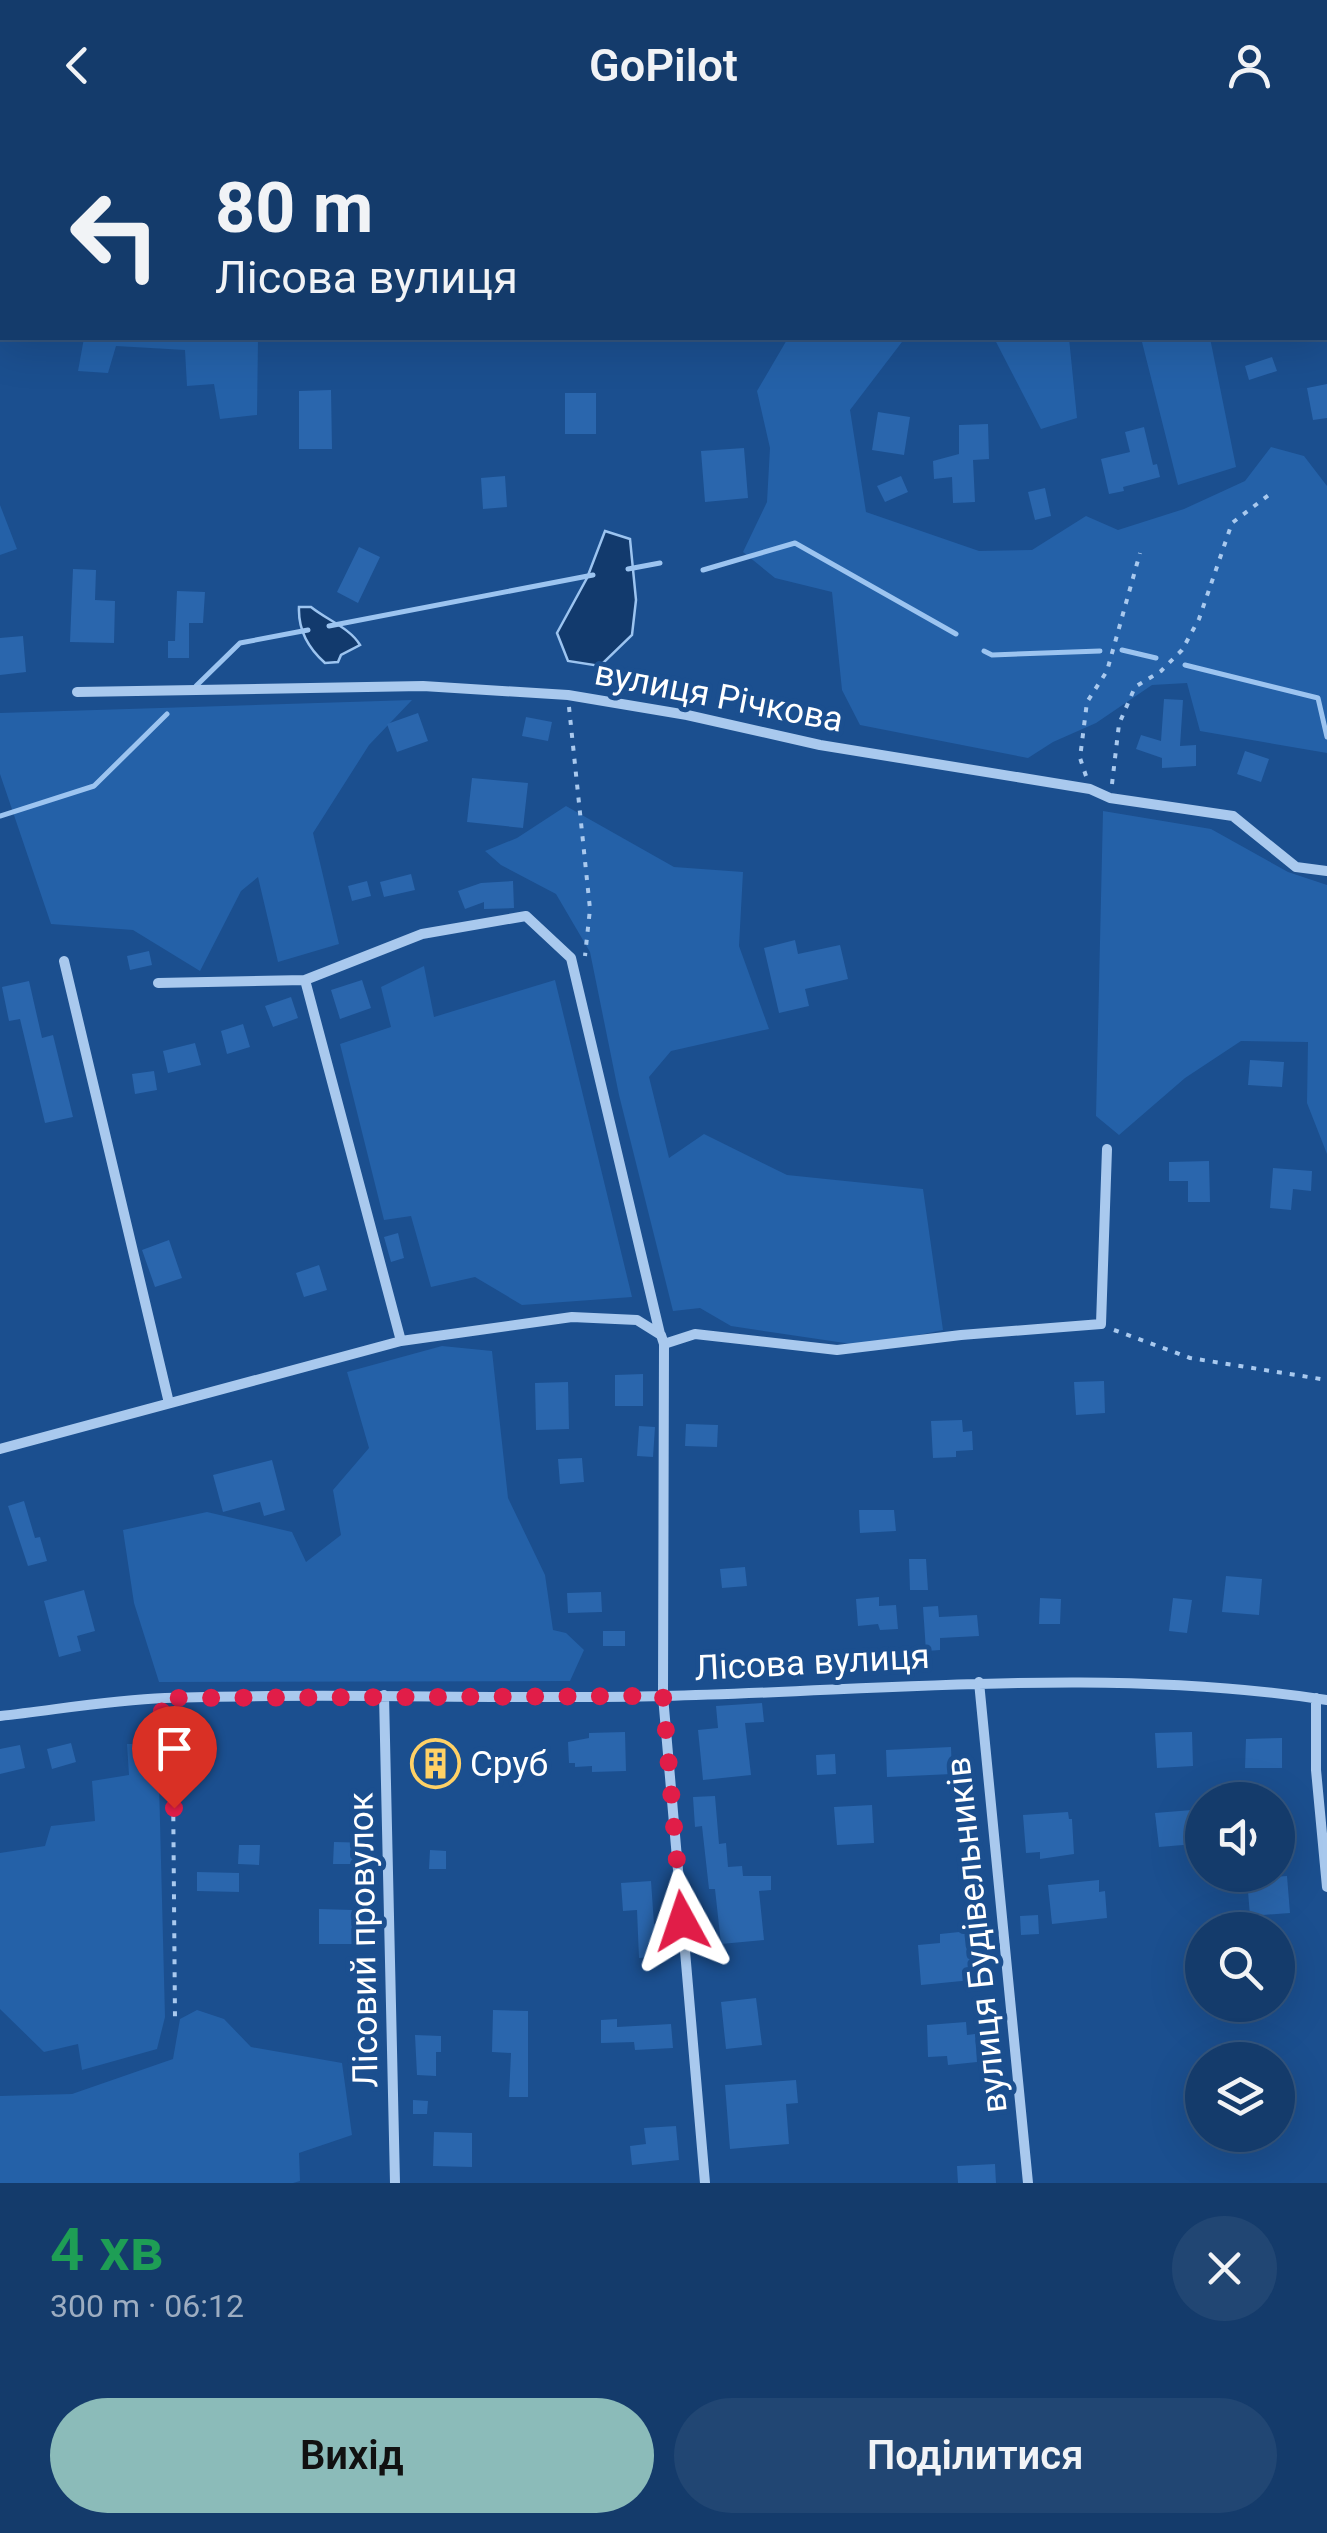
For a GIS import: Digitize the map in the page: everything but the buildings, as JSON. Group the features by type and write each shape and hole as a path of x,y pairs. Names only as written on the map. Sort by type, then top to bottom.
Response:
{"street":[{"name":"вулиця Річкова","path":"77,692 423,686 568,694 820,744 1090,788 1110,798 1232,816 1296,867 1327,871"},
{"path":"158,983 304,980 422,934 526,916 571,958 662,1340 663,1696 705,2183"},
{"path":"64,961 169,1403"},
{"path":"304,980 400,1341"},
{"path":"0,1449 400,1341 572,1317 637,1320 662,1340 695,1334 837,1350 1101,1324 1107,1149"},
{"name":"Лісова вулиця","path":"0,1716 160,1698 663,1696 979,1682 1156,1682 1230,1686 1322,1699"},
{"name":"вулиця Будівельників","path":"979,1682 1028,2183"},
{"name":"Лісовий провулок","path":"384,1695 395,2183"},
{"path":"1322,1699 1316,1770 1327,1886"}],"path":[{"path":"898,130 906,130"},
{"path":"1110,798 1120,724 1135,687 1161,671 1182,650 1199,619 1232,523 1270,494"},
{"path":"1090,788 1080,758 1087,702 1108,671 1140,552"},
{"path":"568,694 590,909 584,961"},
{"path":"1101,1324 1126,1338 1190,1358 1327,1380"},
{"path":"160,1698 172,1780 174,2018"}],"shaded area":[{"path":"84,340 258,340 257,415 220,419 214,384 187,386 185,350 116,346 108,373 78,371"},
{"path":"787,340 903,340 850,410 866,512 979,551 1032,550 1086,516 1118,530 1184,509 1245,481 1271,447 1304,456 1327,486 1327,753 1200,731 1187,683 1152,685 1096,723 1028,758 860,725 842,690 832,592 775,578 743,552 767,502 770,448 757,391"},
{"path":"995,340 1069,340 1077,418 1041,429"},
{"path":"1142,340 1210,340 1236,467 1178,485"},
{"path":"0,505 17,549 0,555"},
{"path":"605,531 630,539 636,600 632,635 600,666 568,661 557,633 587,578"},
{"path":"299,607 311,607 360,645 341,655 338,662 325,663 305,638"},
{"path":"412,700 369,745 313,833 339,944 278,962 258,877 241,891 200,971 133,930 51,924 0,774 0,713"},
{"path":"566,806 674,867 743,872 739,946 769,1029 671,1051 649,1077 669,1158 704,1134 787,1175 923,1189 943,1330 865,1346 731,1326 700,1308 673,1311 619,1095 590,952 556,894 501,865 485,851 517,838"},
{"path":"1103,811 1211,829 1288,872 1327,885 1327,1154 1307,1103 1308,1042 1241,1041 1185,1078 1119,1135 1096,1116"},
{"path":"424,966 434,1017 555,980 632,1297 522,1305 475,1277 431,1287 411,1216 384,1220 340,1044 391,1027 381,987"},
{"path":"442,1346 492,1351 508,1498 545,1575 553,1630 566,1633 584,1650 570,1681 159,1682 134,1603 123,1530 207,1512 292,1532 306,1562 341,1535 333,1490 369,1448 347,1372"},
{"path":"127,1744 158,1744 165,2017 157,2049 82,2070 78,2044 44,2052 0,2009 0,1853 45,1846 51,1826 95,1821 92,1781 129,1775"},
{"path":"197,2010 224,2019 251,2047 342,2063 352,2135 299,2153 300,2181 293,2183 0,2183 0,2096 72,2094 173,2059 180,2019"}],"waterway":[{"path":"703,570 795,543 956,634"},
{"path":"628,569 660,563"},
{"path":"329,626 593,575"},
{"path":"196,686 240,643 308,630"},
{"path":"1122,650 1156,658"},
{"path":"984,651 992,655 1100,651"},
{"path":"1185,665 1318,698 1327,737"},
{"path":"0,816 94,786 167,714"}],"place":[{"name":"Сруб","path":"435,1764"}],"route":[{"path":"174,1808 160,1698 663,1696 682,1921"}]}
